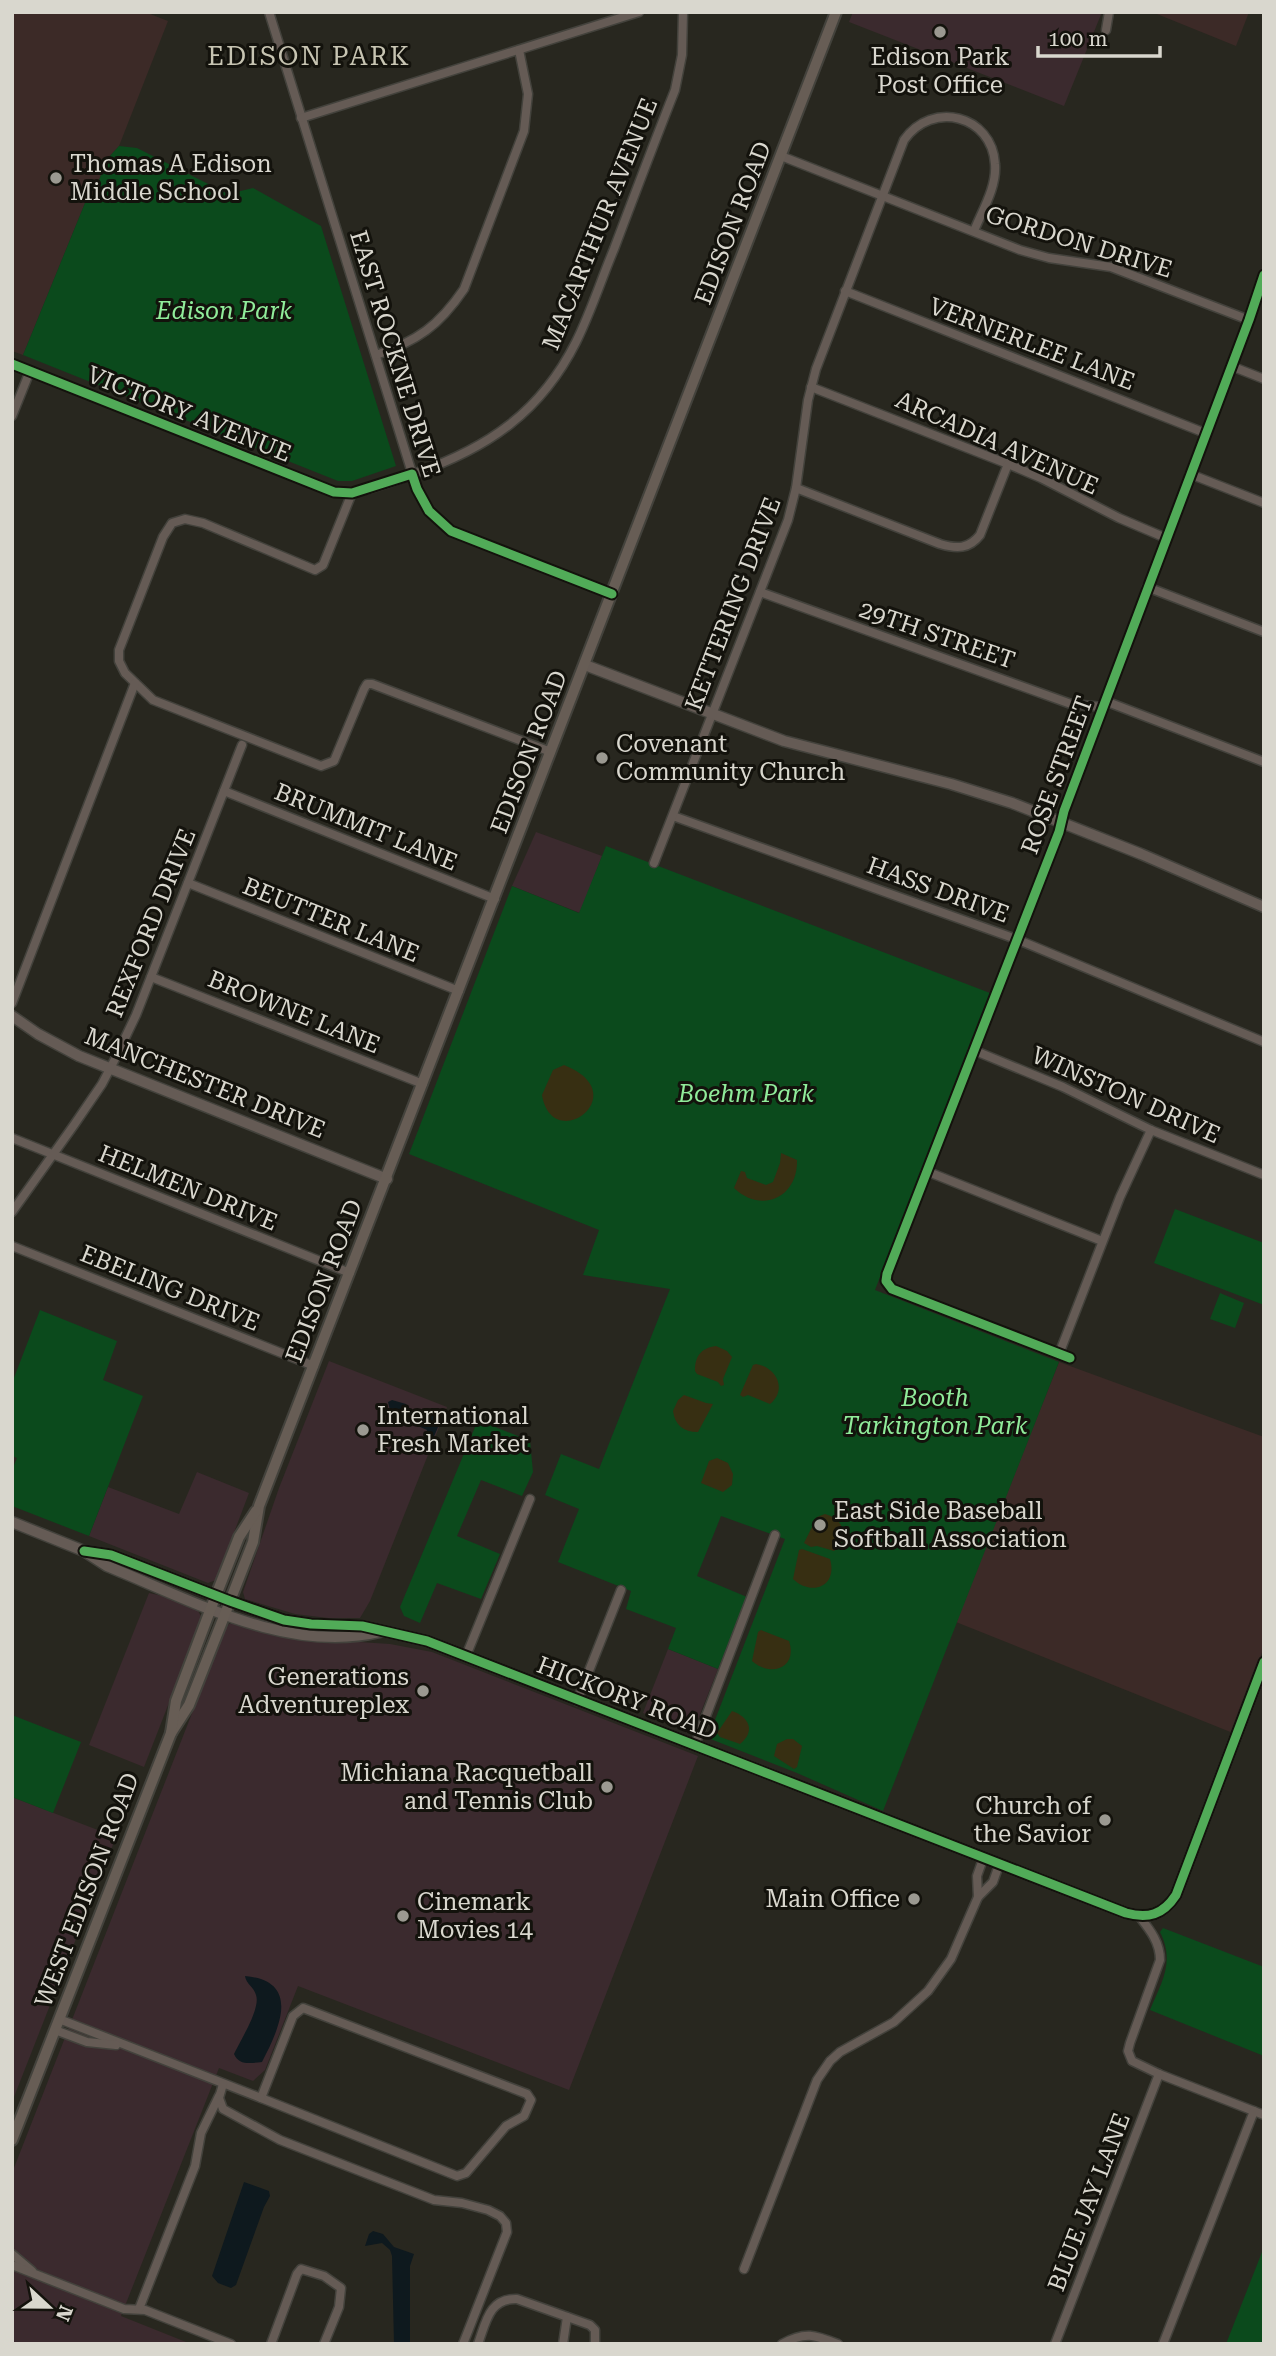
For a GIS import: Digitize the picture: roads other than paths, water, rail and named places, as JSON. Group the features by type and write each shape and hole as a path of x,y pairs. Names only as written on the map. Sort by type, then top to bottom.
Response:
{"main road":[{"name":"EDISON ROAD","path":"211,1608 239,1537 259,1506 314,1366 836,12"},
{"name":"EDISON ROAD","path":"225,1614 253,1542 259,1506"},
{"name":"WEST EDISON ROAD","path":"171,1733 176,1701 211,1608"},
{"name":"WEST EDISON ROAD","path":"12,2140 171,1733 189,1705 225,1614"}],"street":[{"name":"EAST ROCKNE DRIVE","path":"269,12 412,474 429,511 451,531 612,594"},
{"path":"301,118 639,12"},
{"name":"MACARTHUR AVENUE","path":"352,493 470,452 503,430 530,407 561,368 588,315 675,90 682,55 683,12"},
{"path":"1106,30 1109,12"},
{"path":"376,355 405,344 433,327 464,289 524,131 528,94 519,50"},
{"path":"882,195 904,140 916,126 942,116 960,119 985,136 995,163 993,184 974,231"},
{"name":"GORDON DRIVE","path":"781,156 1035,254 1111,267 1249,320"},
{"name":"KETTERING DRIVE","path":"654,863 788,520 796,488 811,387 882,195"},
{"name":"ROSE STREET","path":"1059,1354 889,1287 887,1274 1061,822 1264,275"},
{"name":"VERNERLEE LANE","path":"845,291 1205,433"},
{"name":"VICTORY AVENUE","path":"12,364 334,492 352,493"},
{"path":"1231,366 1264,379"},
{"path":"12,416 30,372"},
{"name":"ARCADIA AVENUE","path":"811,387 1007,464 1051,483 1119,519 1166,538"},
{"path":"796,488 940,544 961,548 973,542 983,528 1007,464"},
{"path":"1190,474 1264,503"},
{"path":"352,493 323,565 318,570 312,570 203,523 178,519 166,529 119,650 119,661 125,673 153,700 321,766 334,761 367,684 551,752"},
{"path":"1147,587 1264,632"},
{"name":"29TH STREET","path":"761,592 1071,704 1104,704 1264,762"},
{"path":"585,665 804,748 983,794 1141,853 1264,907"},
{"path":"12,1003 135,683"},
{"name":"REXFORD DRIVE","path":"12,1212 110,1069 151,977 242,745"},
{"name":"BRUMMIT LANE","path":"224,791 495,899"},
{"name":"HASS DRIVE","path":"673,816 1016,939 1264,1042"},
{"name":"BEUTTER LANE","path":"188,883 459,992"},
{"name":"BROWNE LANE","path":"151,977 423,1084"},
{"name":"MANCHESTER DRIVE","path":"12,1016 57,1045 110,1069 387,1179"},
{"name":"WINSTON DRIVE","path":"973,1050 1072,1091 1151,1130 1264,1175"},
{"path":"1070,1358 1059,1354 1132,1167 1151,1130"},
{"name":"HELMEN DRIVE","path":"12,1138 350,1273"},
{"path":"926,1171 1102,1241"},
{"name":"EBELING DRIVE","path":"12,1246 314,1366"},
{"path":"466,1656 530,1499"},
{"name":"HICKORY ROAD","path":"12,1522 84,1551 107,1566 264,1628 294,1634 361,1636 381,1632"},
{"path":"695,1745 775,1535"},
{"name":"HICKORY ROAD","path":"84,1551 111,1555 267,1615 296,1622 362,1626 427,1641 999,1865 1126,1913 1143,1916"},
{"path":"577,1701 621,1590"},
{"path":"1264,1662 1179,1889 1170,1905 1143,1916 1159,1947 1160,1960 1128,2052 1136,2064 1264,2115"},
{"path":"978,1897 977,1876 983,1858"},
{"path":"744,2269 824,2068 840,2052 894,2022 928,1992 959,1946 978,1897 993,1882 999,1865"},
{"path":"60,2019 457,2176 466,2173 506,2126 522,2119 531,2100 527,2094 303,2008 293,2016 261,2098"},
{"path":"55,2030 87,2042 123,2045"},
{"name":"BLUE JAY LANE","path":"1055,2344 1159,2074"},
{"path":"139,2309 195,2166 201,2133 223,2084"},
{"path":"219,2095 223,2109 280,2140 434,2200 477,2207 500,2217 506,2223 507,2232 463,2344"},
{"path":"1163,2344 1254,2111"},
{"path":"12,2254 34,2273"},
{"path":"12,2265 124,2309 139,2309 230,2344"},
{"path":"271,2344 297,2274 302,2269 324,2276 341,2288 339,2307 324,2344"},
{"path":"478,2344 492,2309 506,2299 517,2299 590,2325 595,2330 595,2344"},
{"path":"563,2344 567,2317"},
{"path":"782,2344 797,2336 814,2335 838,2344"}],"place":[{"name":"Edison Park Post Office","path":"940,32"},
{"name":"Thomas A Edison Middle School","path":"56,178"},
{"name":"Covenant Community Church","path":"602,758"},
{"name":"International Fresh Market","path":"363,1430"},
{"name":"East Side Baseball Softball Association","path":"820,1525"},
{"name":"Generations Adventureplex","path":"423,1691"},
{"name":"Michiana Racquetball and Tennis Club","path":"607,1787"},
{"name":"Church of the Savior","path":"1105,1820"},
{"name":"Main Office","path":"914,1899"},
{"name":"Cinemark Movies 14","path":"403,1916"}],"district":[{"name":"EDISON PARK","path":"309,56"}],"park label":[{"name":"Edison Park","path":"224,311"},
{"name":"Boehm Park","path":"746,1094"},
{"name":"Booth Tarkington Park","path":"935,1412"}]}
